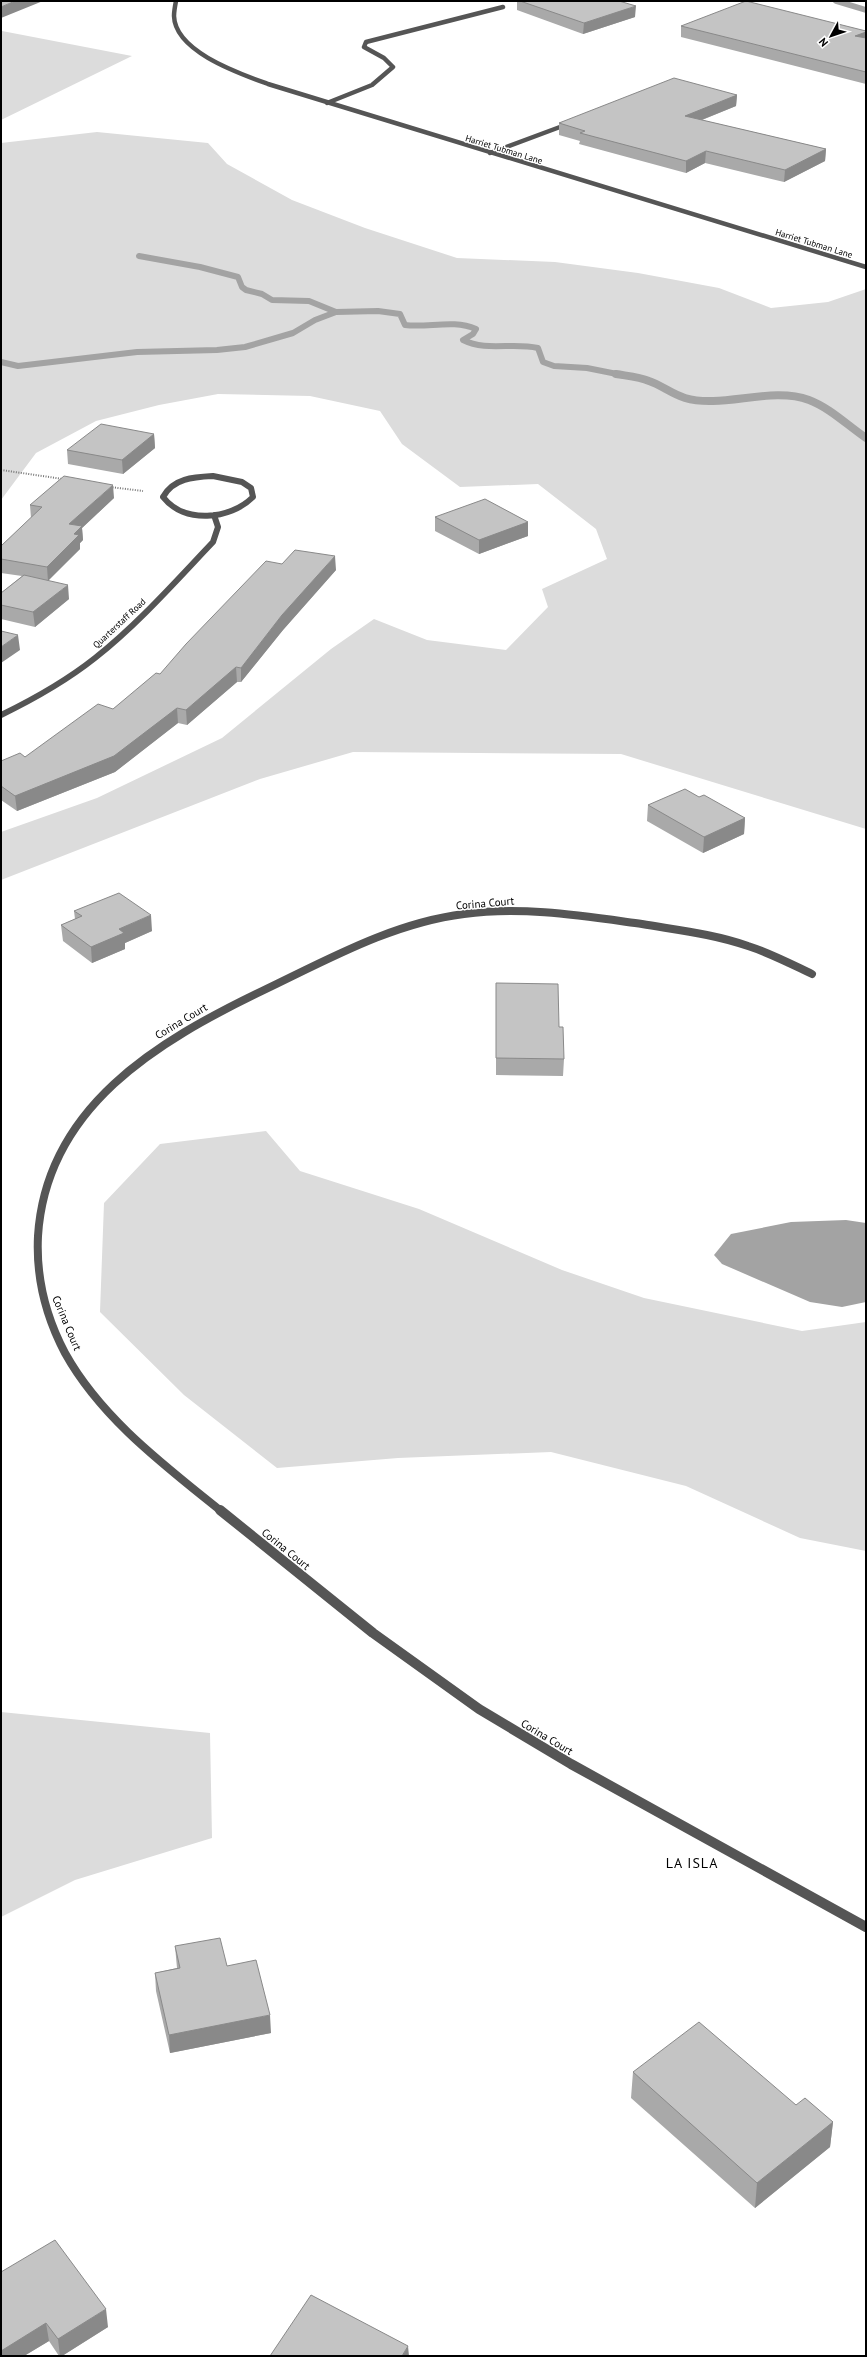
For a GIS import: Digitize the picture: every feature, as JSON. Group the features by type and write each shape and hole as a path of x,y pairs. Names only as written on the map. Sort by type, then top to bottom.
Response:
{"street":[{"name":"Harriet Tubman Lane","path":"176,1 175,19 178,30 188,43 201,54 220,64 268,84 866,267"},
{"path":"327,103 354,94 385,78 393,67 384,58 364,47 366,42 417,28 462,20 503,7"},
{"path":"490,153 575,122"},
{"path":"213,476 242,482 251,488 253,497 249,503 240,509 214,515 177,511 166,504 163,497 165,491 182,480 213,476"},
{"name":"Quarterstaff Road","path":"1,715 50,688 84,666 129,628 213,542 218,527 214,515"},
{"name":"Corina Court","path":"812,974 746,945 700,934 613,920 529,910 458,915 425,922 388,934 325,960 201,1021 158,1048 99,1098 56,1161 44,1196 36,1234 37,1272 48,1311 61,1344 85,1382 116,1418 168,1468 286,1564 383,1640 459,1696 553,1754 866,1927"}],"path":[{"path":"1,470 68,480"},
{"path":"105,486 135,490 165,491"}],"shaded area":[{"path":"2,31 132,56 1,120"},
{"path":"97,132 208,143 227,164 292,200 365,228 457,258 555,262 638,273 719,288 771,308 828,302 866,289 866,829 621,754 353,752 260,779 1,880 1,832 97,798 222,738 331,649 374,619 427,640 506,650 548,607 542,589 607,559 596,529 538,484 460,487 402,444 380,411 310,396 218,394 159,405 96,421 36,453 1,500 1,143"},
{"path":"266,1131 300,1171 419,1209 562,1270 644,1298 802,1331 866,1322 866,1551 800,1538 686,1486 551,1452 398,1458 277,1468 184,1395 100,1312 104,1203 160,1144"},
{"path":"846,1220 866,1223 866,1302 842,1307 810,1302 722,1264 714,1255 731,1234 791,1222"},
{"path":"1,1712 210,1733 212,1838 75,1880 1,1917"}],"building":[{"path":"1,1 15,1 1,7"},
{"path":"520,1 619,1 636,6 584,23"},
{"path":"746,1 866,31 855,36 866,38 866,72 681,26"},
{"path":"674,78 737,95 685,116 826,149 785,170 706,151 686,161 580,133 585,131 559,123"},
{"path":"101,424 154,434 122,460 67,450"},
{"path":"64,476 113,485 69,524 82,526 74,534 79,535 47,567 1,559 1,546 42,507 30,505"},
{"path":"485,499 528,522 479,540 435,517"},
{"path":"295,550 335,556 282,615 241,668 236,667 186,710 177,708 114,756 15,796 1,786 1,761 20,753 25,757 98,704 113,709 156,673 160,674 186,644 266,561 282,564"},
{"path":"24,575 68,585 33,612 1,605 1,593"},
{"path":"1,631 18,635 1,647"},
{"path":"685,789 699,797 704,795 745,818 704,837 648,805"},
{"path":"119,893 151,915 119,929 124,933 91,947 61,925 82,916 74,911"},
{"path":"496,983 558,984 559,1027 563,1027 564,1059 496,1058"},
{"path":"220,1938 227,1966 256,1960 270,2015 169,2035 155,1973 180,1968 175,1946"},
{"path":"699,2022 796,2105 805,2098 833,2122 757,2183 633,2072"},
{"path":"55,2240 106,2309 58,2339 46,2323 1,2351 1,2272"},
{"path":"311,2295 408,2346 402,2356 270,2356"}],"waterway":[{"path":"836,1 866,10"},
{"path":"139,256 200,267 238,277 242,287 246,290 262,294 272,300 309,301 336,312"},
{"path":"336,312 378,311 400,314 405,325 414,326 450,324 467,326 476,329 473,334 463,340 472,344 490,346 528,346 538,348 543,362 554,366 587,368 622,375"},
{"path":"1,362 18,366 137,352 217,350 245,347 293,333 315,320 336,312"},
{"path":"616,374 645,380 685,398 699,401 730,400 779,395 794,396 817,403 866,438"}],"district":[{"name":"LA ISLA","path":"692,1863"}]}
